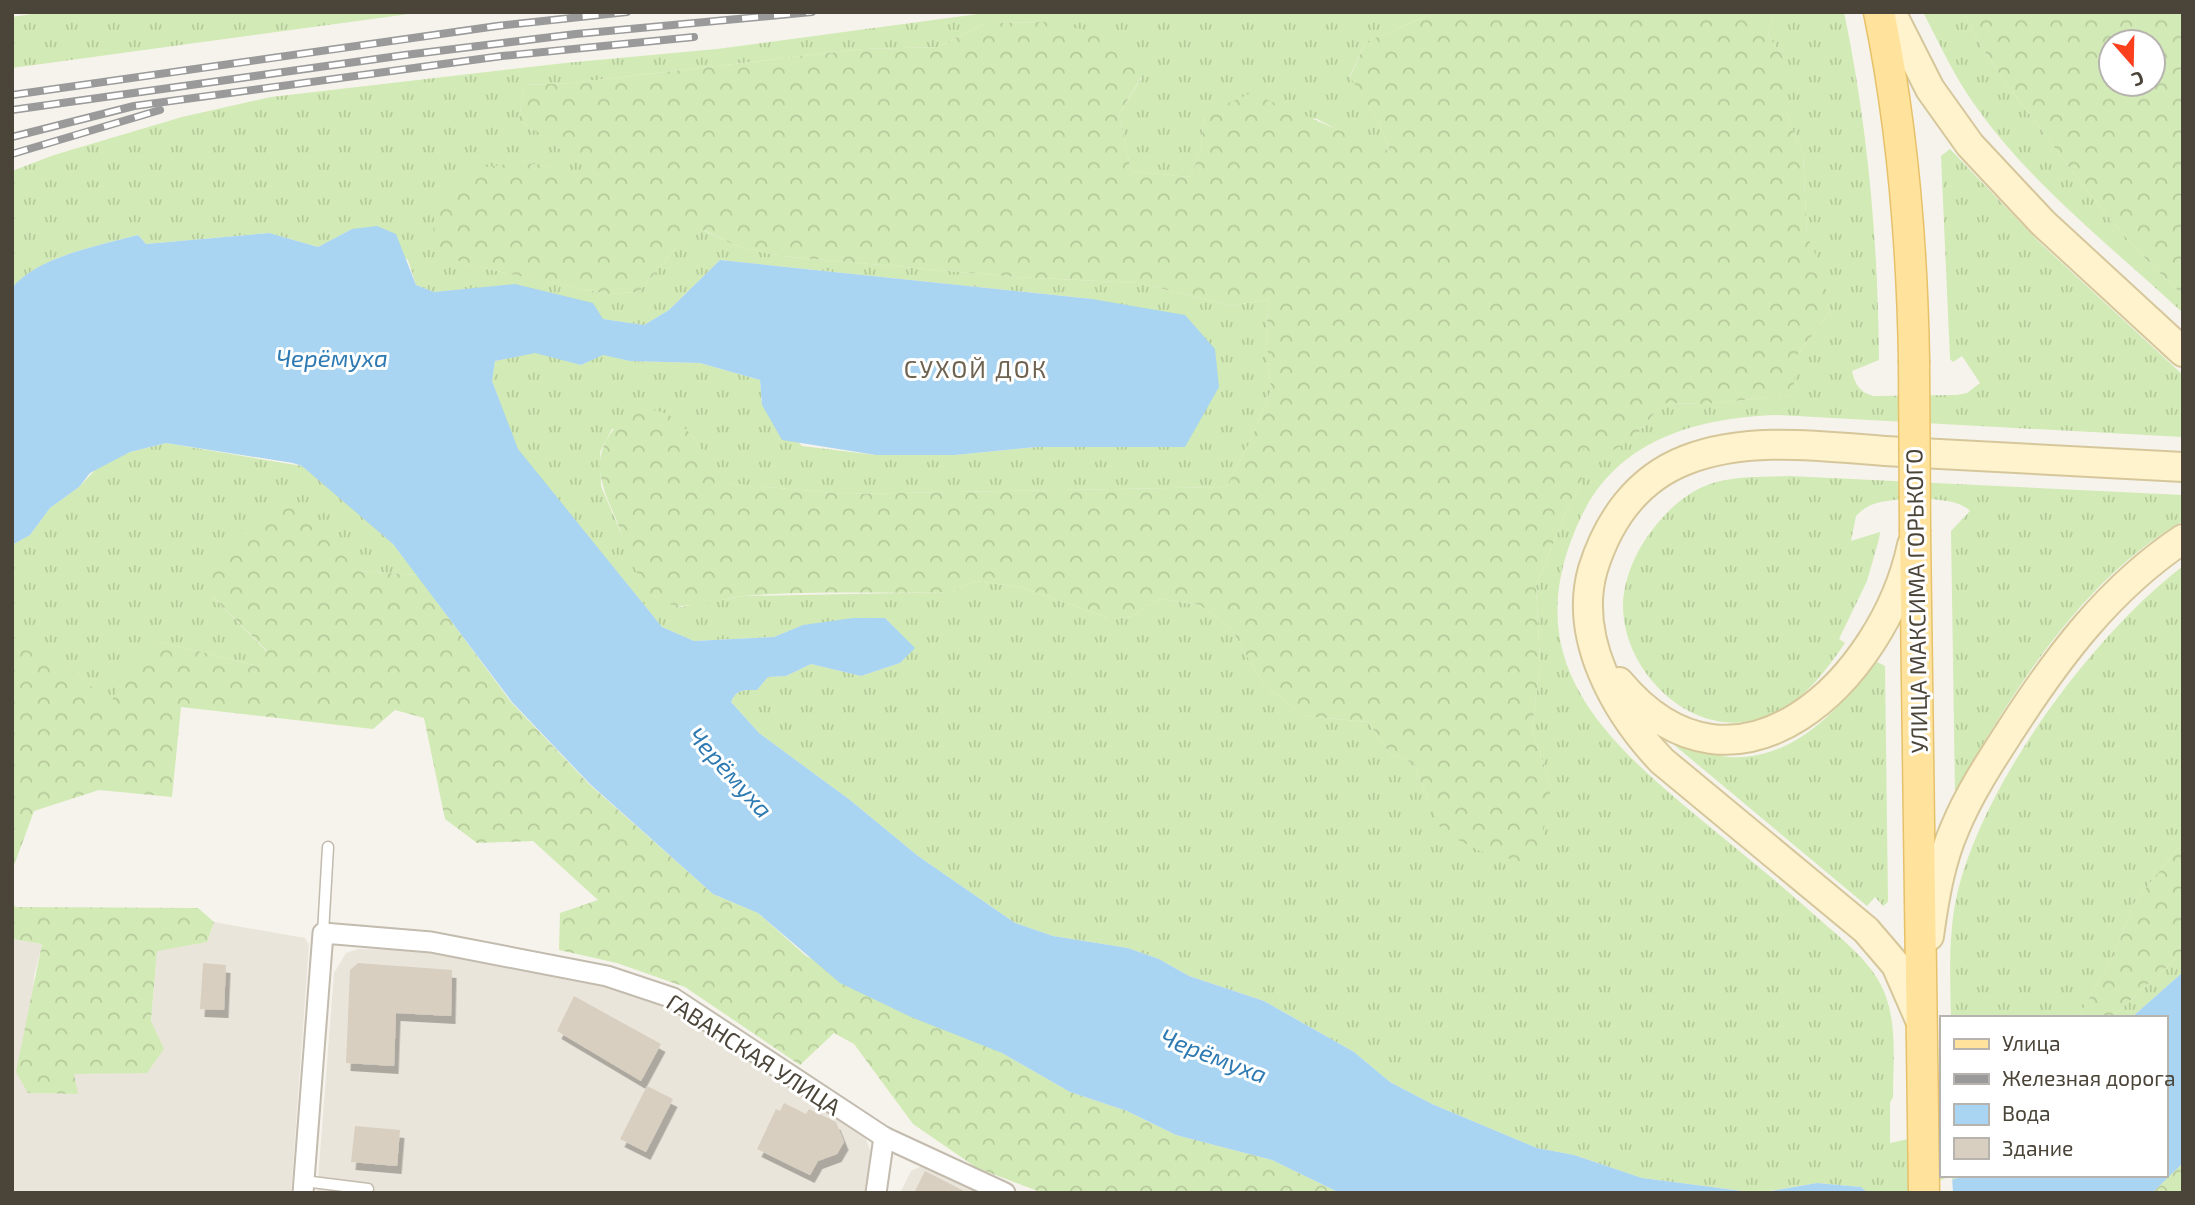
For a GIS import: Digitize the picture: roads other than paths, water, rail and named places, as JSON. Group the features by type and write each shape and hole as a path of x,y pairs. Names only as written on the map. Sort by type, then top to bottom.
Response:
{"main road":[{"name":"УЛИЦА МАКСИМА ГОРЬКОГО","path":"1879,12 1903,149 1914,360 1923,1193"},
{"path":"1891,12 1942,108 1977,154 2043,223 2183,352"},
{"path":"1922,1030 1918,1010 1906,984 1877,941 1662,761 1638,736 1619,707 1601,665 1591,628 1591,578 1599,550 1623,506 1662,471 1711,452 1776,446 2183,467"},
{"path":"1589,604 1608,665 1636,702 1656,718 1683,731 1710,738 1753,738 1792,723 1837,685 1883,618 1907,562 1915,532"},
{"path":"1922,1030 1928,941 1937,887 1954,830 1968,799 2039,686 2076,636 2129,582 2183,539"}],"street":[{"name":"ГАВАНСКАЯ УЛИЦА","path":"323,933 431,942 607,976 673,998 884,1137 1006,1193"},
{"path":"303,1187 323,933"},
{"path":"876,1193 884,1137"}],"lane":[{"path":"323,933 328,847"},
{"path":"303,1187 368,1189"}],"water":[{"name":"Черёмуха","path":"377,226 396,234 416,285 434,292 515,284 593,303 603,319 644,325 669,310 720,260 1092,299 1185,315 1215,349 1219,387 1185,447 1036,447 955,455 876,455 782,440 762,405 760,380 700,363 630,361 603,355 581,365 535,353 495,361 492,381 518,449 662,627 694,641 774,637 803,625 853,618 885,618 915,648 900,663 861,676 811,664 786,676 768,677 757,690 738,692 731,702 759,733 850,800 918,856 1015,923 1053,936 1128,948 1159,959 1189,976 1264,1001 1354,1052 1390,1082 1432,1104 1537,1148 1574,1155 1642,1178 1758,1193 1340,1193 1272,1160 1176,1135 1127,1111 1070,1092 1002,1053 911,1017 840,983 758,913 713,894 590,784 512,702 393,544 302,466 166,443 130,452 90,473 79,487 50,508 30,535 12,545 12,288 23,277 53,260 138,235 146,244 269,233 318,247 352,229"},
{"path":"2183,972 2183,1163 2152,1193 1913,1193 1960,1177 2167,1177 2167,1016 2133,1016"},
{"path":"1817,1183 1861,1187 1868,1193 1759,1193"}],"railway":[{"path":"12,95 497,26 627,12"},
{"path":"12,110 576,34 812,12"},
{"path":"12,137 134,106 502,56 694,37"},
{"path":"12,154 160,110"}],"district":[{"name":"СУХОЙ ДОК","path":"976,368"}]}
